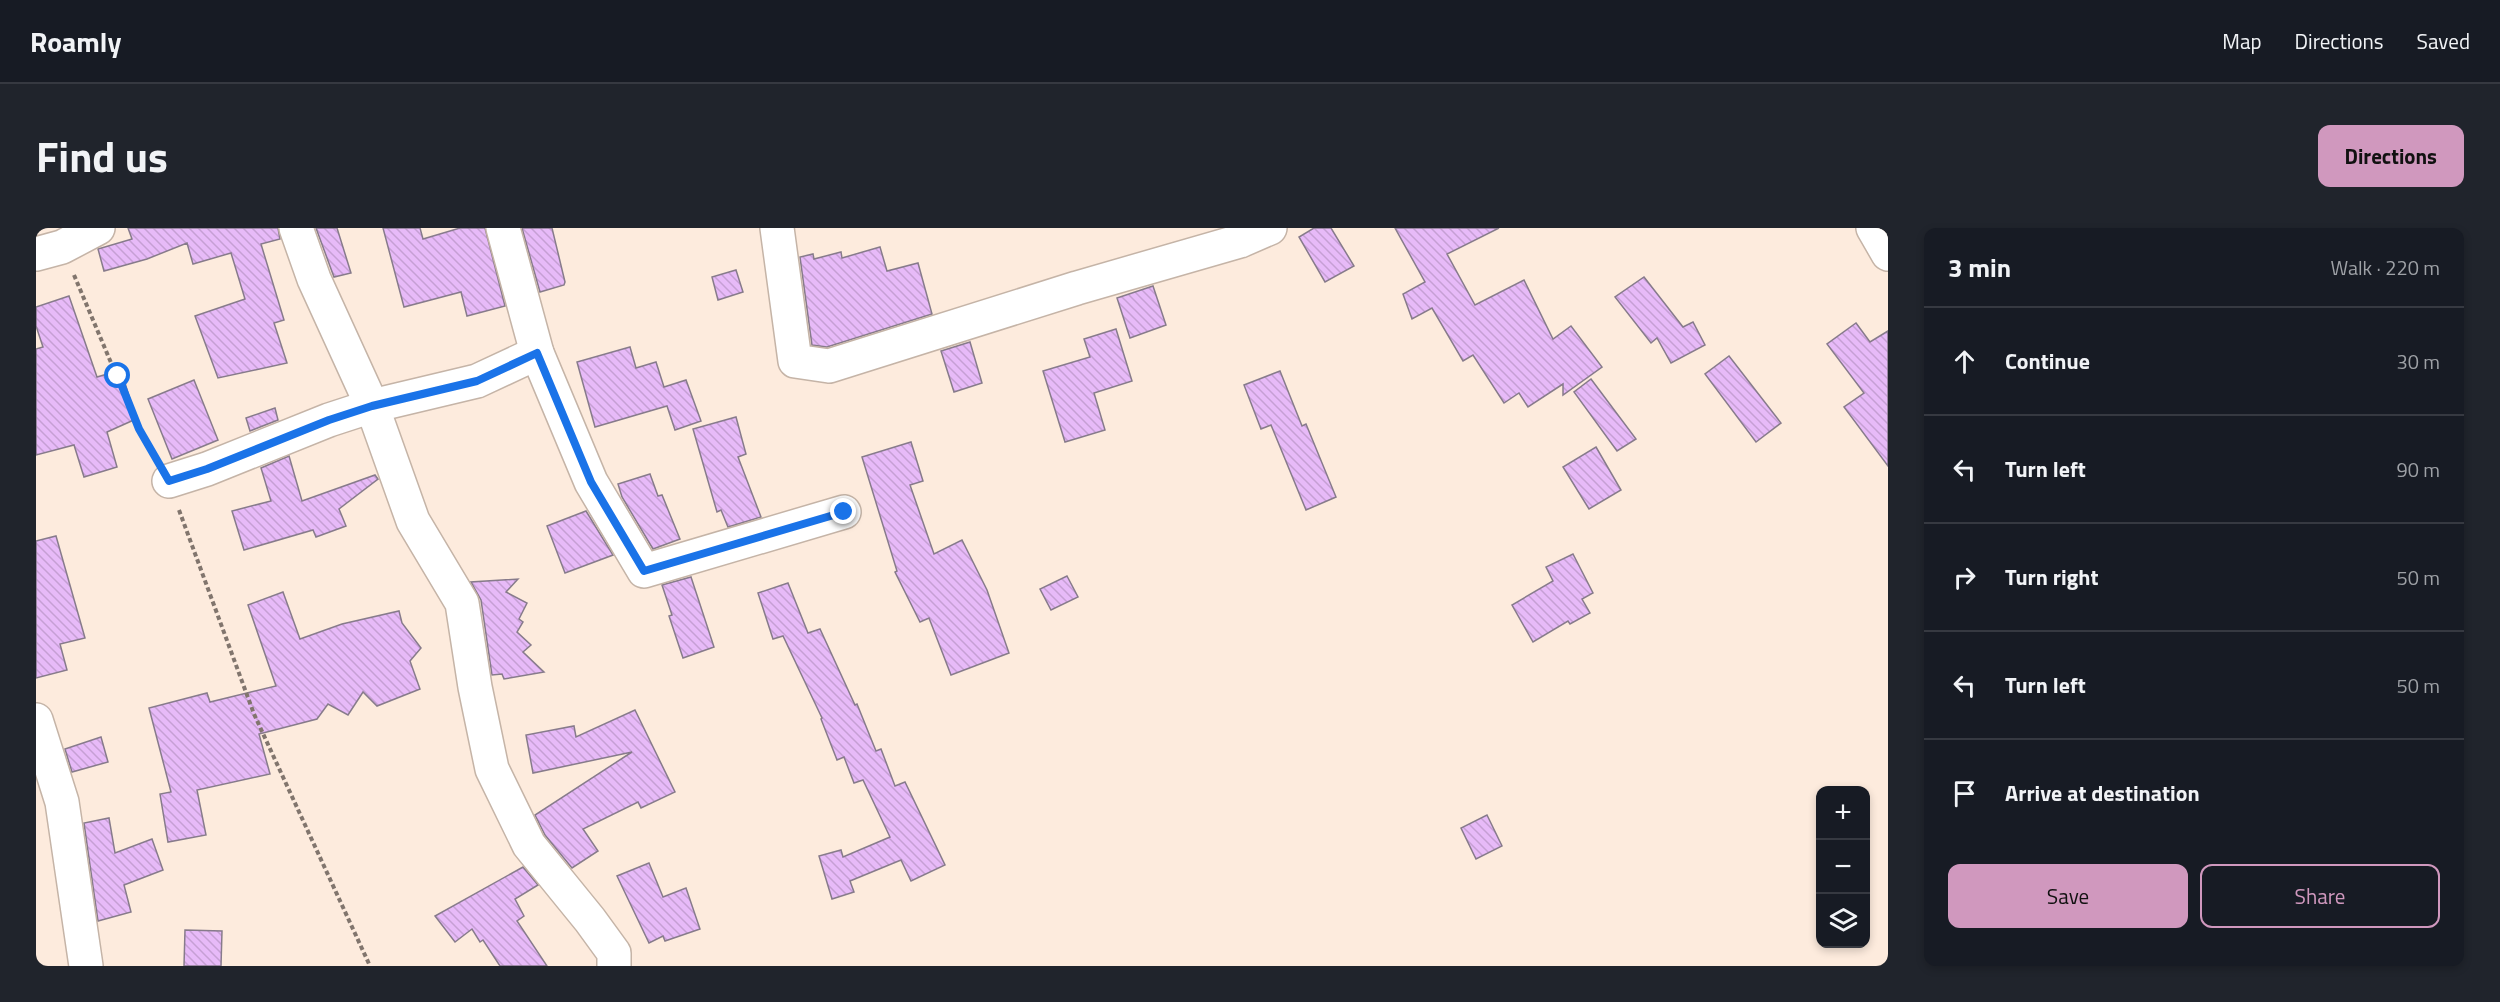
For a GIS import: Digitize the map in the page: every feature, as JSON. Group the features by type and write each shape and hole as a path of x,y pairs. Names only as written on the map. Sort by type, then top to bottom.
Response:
{"street":[{"path":"49,250 98,228"},
{"path":"296,228 314,279 372,406 413,521 462,603 475,687 492,769 529,845 614,953 614,966"},
{"path":"503,228 537,353 591,482 644,571 844,512"},
{"path":"777,228 795,361 829,366 1077,288 1240,241 1270,228"},
{"path":"1873,228 1888,254"},
{"path":"169,481 207,469 329,420 372,406 477,381 537,353"},
{"path":"36,720 62,802 86,966"}],"path":[{"path":"49,250 139,429 169,481 254,714 370,966"}],"building":[{"path":"128,228 278,228 280,239 261,244 284,320 274,323 287,363 218,378 195,316 245,299 231,253 193,264 187,243 147,259 104,271 98,249 132,239"},
{"path":"316,228 337,228 351,273 334,277"},
{"path":"383,228 420,228 423,239 460,228 485,228 505,306 467,316 461,292 404,307"},
{"path":"522,228 552,228 564,285 540,292"},
{"path":"1314,228 1331,228 1354,266 1325,282 1299,237"},
{"path":"1395,228 1499,228 1447,254 1475,305 1524,280 1553,339 1571,326 1602,367 1563,395 1563,384 1528,407 1519,393 1504,403 1473,355 1463,361 1432,308 1412,319 1403,294 1425,282"},
{"path":"880,247 887,271 918,263 932,314 827,347 812,345 800,257 813,254 814,259 841,252 842,258"},
{"path":"736,270 743,292 718,300 712,277"},
{"path":"1644,277 1683,327 1693,322 1705,345 1671,363 1657,338 1651,343 1615,297"},
{"path":"1153,286 1166,325 1130,338 1117,298"},
{"path":"69,296 97,377 121,370 136,419 107,432 117,467 84,477 74,445 36,455 36,349 43,347 36,326 36,307"},
{"path":"1856,323 1870,342 1888,331 1888,466 1844,407 1864,393 1827,344"},
{"path":"1116,329 1132,381 1094,393 1105,430 1065,442 1043,371 1090,357 1084,339"},
{"path":"970,342 982,383 954,392 941,351"},
{"path":"630,347 636,368 656,362 664,387 686,380 701,421 675,430 667,406 595,427 577,362"},
{"path":"1729,356 1781,423 1756,442 1705,374"},
{"path":"1280,371 1302,426 1306,424 1336,497 1306,510 1271,425 1261,429 1244,385"},
{"path":"1591,379 1636,439 1617,451 1574,392"},
{"path":"194,380 218,440 172,459 148,399"},
{"path":"275,408 278,420 250,431 246,418"},
{"path":"736,417 746,454 738,457 761,517 728,527 721,510 717,512 693,429"},
{"path":"911,442 923,481 910,485 934,554 962,540 987,590 1009,653 951,675 929,618 920,622 895,572 897,571 862,457"},
{"path":"1596,447 1621,490 1589,509 1563,467"},
{"path":"289,456 302,501 375,475 378,479 339,509 346,526 316,537 313,530 244,550 232,511 271,501 261,468"},
{"path":"650,474 658,496 662,495 680,539 653,549 622,497 618,484"},
{"path":"586,511 613,555 565,573 547,526"},
{"path":"56,536 85,638 60,644 67,670 36,678 36,541"},
{"path":"1573,554 1593,593 1582,599 1590,613 1570,624 1568,621 1533,642 1512,605 1553,581 1546,567"},
{"path":"1067,576 1078,597 1051,610 1040,589"},
{"path":"691,577 714,647 683,658 669,616 672,615 662,585"},
{"path":"518,579 506,592 527,603 519,619 523,622 517,632 531,645 523,652 544,672 504,679 502,674 492,675 481,600 471,582"},
{"path":"788,583 808,633 820,629 855,705 857,704 876,751 881,749 895,786 905,782 945,865 911,881 901,860 850,881 854,892 832,899 819,856 841,850 843,857 890,837 863,780 854,783 844,757 837,760 822,718 783,636 773,639 758,593"},
{"path":"283,592 300,639 342,624 399,611 402,623 421,648 410,661 420,689 377,706 363,692 348,715 328,704 317,719 259,734 270,774 197,790 206,835 168,842 160,794 171,792 149,708 207,693 210,702 276,686 248,605"},
{"path":"635,710 675,792 641,808 638,802 583,829 598,851 572,868 545,835 535,815 632,752 533,773 526,735 574,726 576,737"},
{"path":"101,737 108,762 72,772 65,749"},
{"path":"1487,815 1502,846 1476,859 1461,828"},
{"path":"109,818 115,853 152,839 163,870 124,885 131,912 98,921 84,823"},
{"path":"649,863 663,897 686,888 700,929 665,941 663,936 649,943 617,876"},
{"path":"523,867 538,885 515,899 524,916 517,921 547,966 500,966 483,940 480,942 472,929 455,942 435,916"},
{"path":"185,930 222,931 221,966 184,966"}],"route":[{"path":"118,376 139,429 169,481 207,469 329,420 372,406 477,381 537,353 591,482 644,571 844,512"}]}
